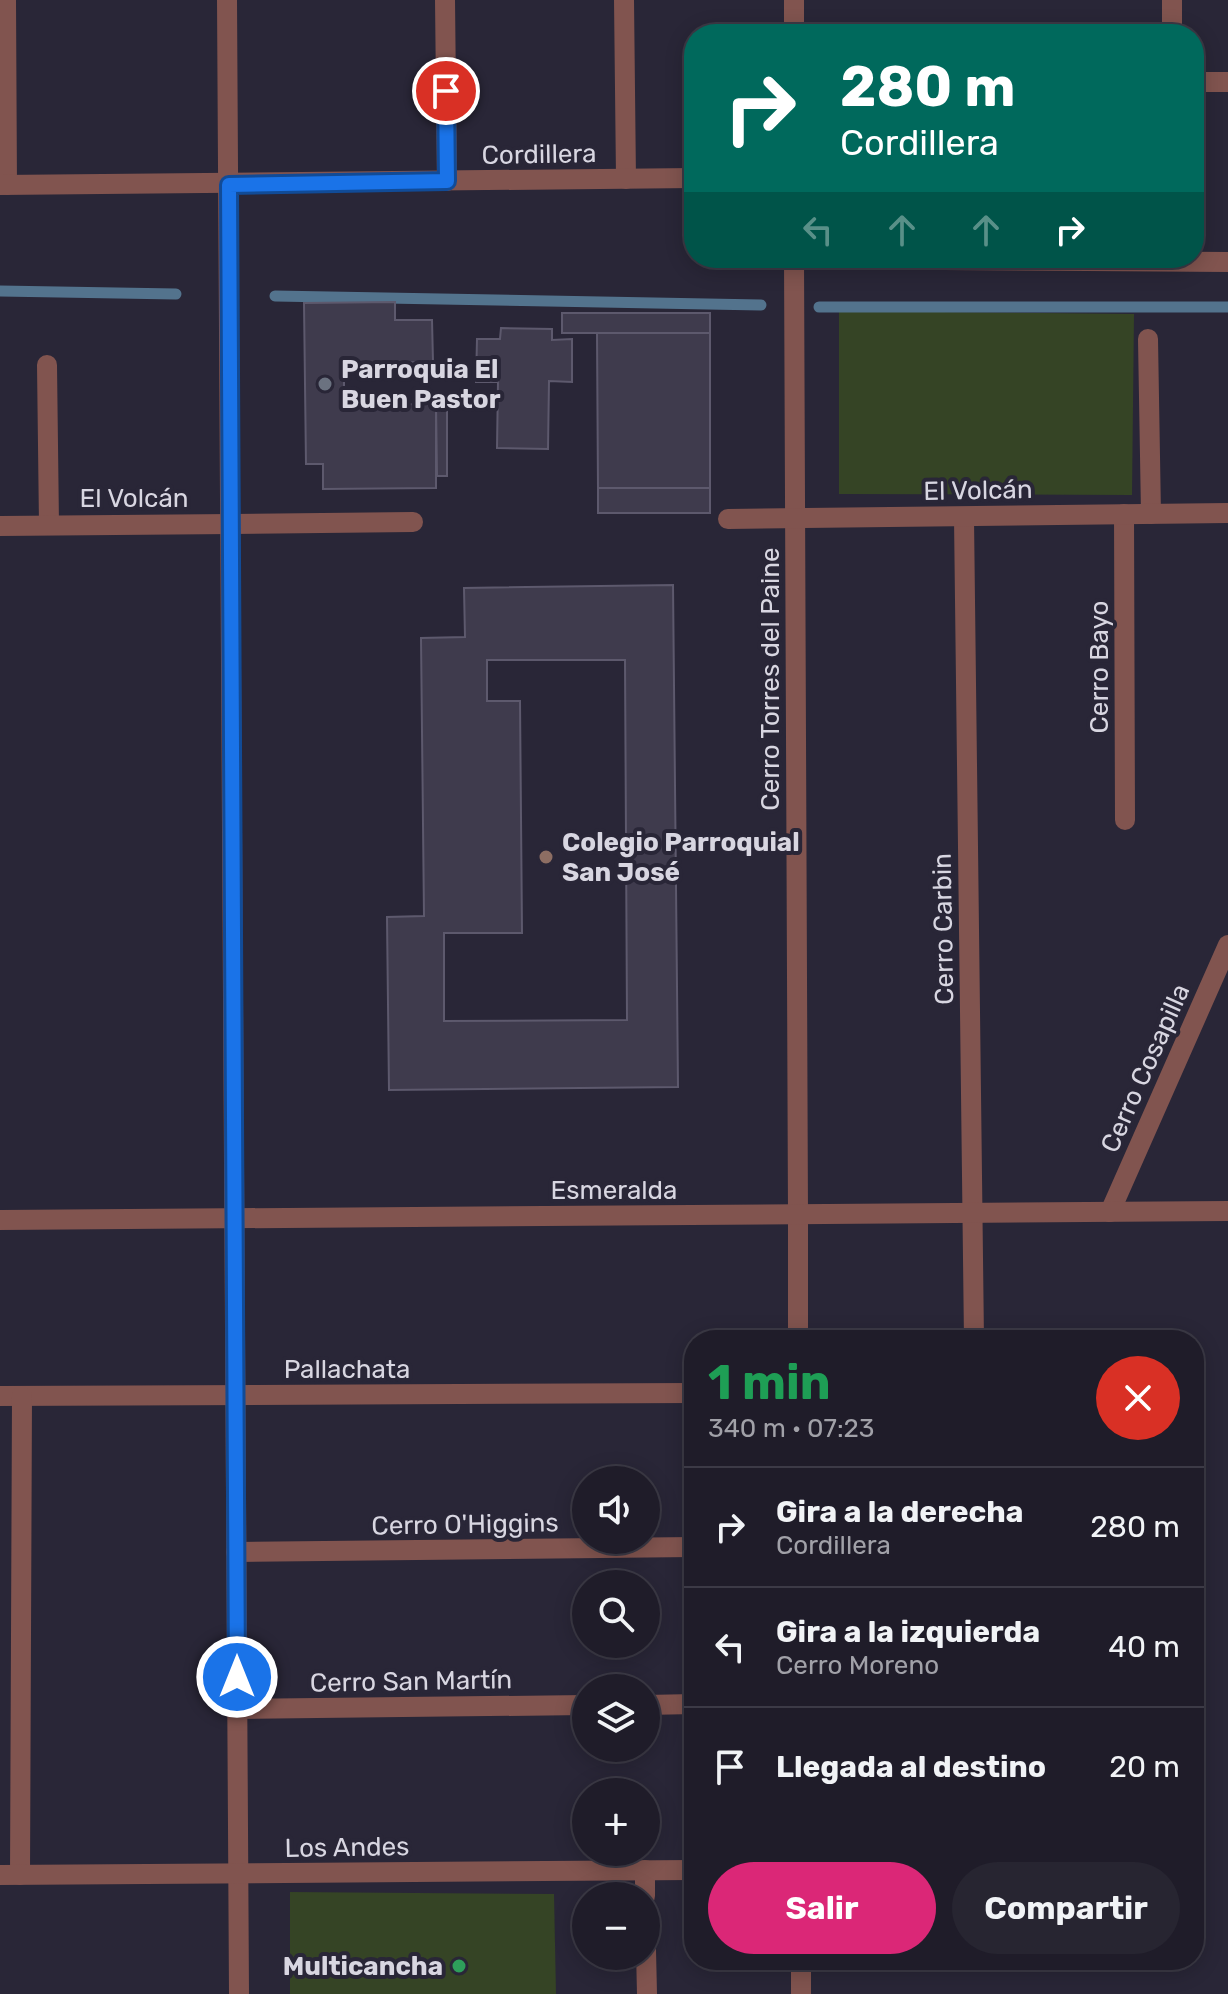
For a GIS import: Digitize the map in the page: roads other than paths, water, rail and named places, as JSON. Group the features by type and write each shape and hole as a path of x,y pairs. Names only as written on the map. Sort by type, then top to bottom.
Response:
{"street":[{"path":"4,185 6,0"},
{"path":"227,0 239,1994"},
{"path":"445,0 447,181"},
{"path":"624,0 626,179"},
{"path":"794,0 794,24"},
{"path":"1172,0 1172,24"},
{"path":"1204,82 1228,82"},
{"name":"Cordillera","path":"4,185 684,178"},
{"path":"1204,262 1228,262"},
{"name":"Cerro Torres del Paine","path":"794,268 798,1330"},
{"path":"1148,339 1151,514"},
{"path":"47,365 49,525"},
{"name":"El Volcán","path":"728,519 1228,513"},
{"name":"Cerro Bayo","path":"1124,514 1125,820"},
{"name":"Cerro Carbin","path":"964,518 974,1330"},
{"name":"El Volcán","path":"0,526 413,522"},
{"name":"Cerro Cosapilla","path":"1110,1212 1228,945"},
{"name":"Esmeralda","path":"0,1220 1228,1211"},
{"name":"Pallachata","path":"0,1396 684,1393"},
{"path":"10,1875 22,1396"},
{"name":"Cerro O'Higgins","path":"236,1552 684,1547"},
{"path":"660,1705 684,1704"},
{"name":"Cerro San Martín","path":"237,1709 572,1705"},
{"path":"645,1870 645,1882"},
{"name":"Los Andes","path":"10,1875 684,1870"},
{"path":"646,1970 647,1994"},
{"path":"801,1970 801,1994"}],"waterway":[{"path":"0,291 176,294"},
{"path":"275,296 761,305"},
{"path":"819,307 1228,307"}],"place":[{"name":"Parroquia El Buen Pastor","path":"325,384"},
{"name":"Colegio Parroquial San José","path":"546,857"},
{"name":"Multicancha","path":"459,1966"}]}
